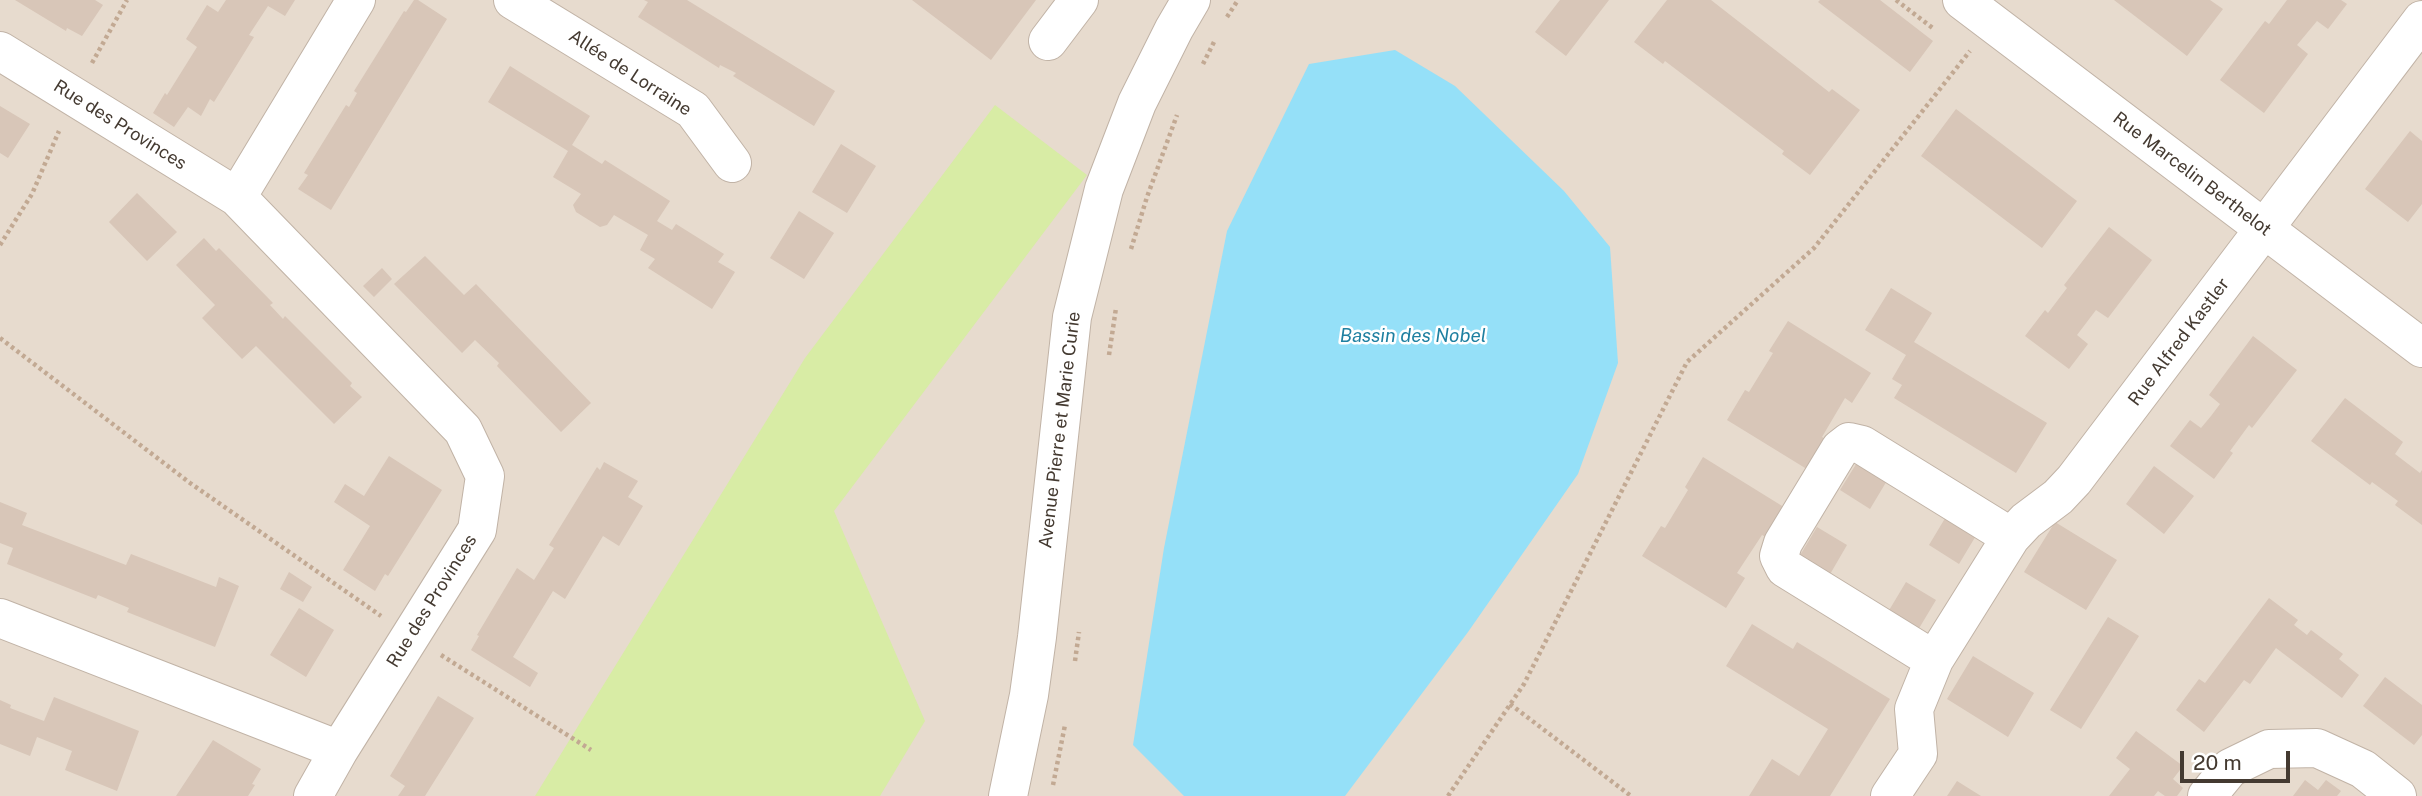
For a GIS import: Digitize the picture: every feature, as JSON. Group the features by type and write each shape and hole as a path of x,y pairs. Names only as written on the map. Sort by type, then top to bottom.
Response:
{"street":[{"path":"237,197 356,0"},
{"name":"Allée de Lorraine","path":"513,0 693,110 732,163"},
{"path":"1048,41 1079,0"},
{"name":"Avenue Pierre et Marie Curie","path":"1008,796 1029,695 1037,637 1072,317 1104,189 1137,103 1191,0"},
{"name":"Rue Marcelin Berthelot","path":"1971,6 2422,348"},
{"name":"Rue Alfred Kastler","path":"1890,796 1918,754 1914,709 1934,660 2011,537 2074,480 2422,20"},
{"name":"Rue des Provinces","path":"0,51 237,197 463,430 485,476 477,530 313,796"},
{"path":"1934,660 1785,568 1779,556 1783,543 1840,449 1849,442 1862,445 2011,537"},
{"path":"0,618 339,750"},
{"path":"2207,796 2230,768 2269,749 2317,748 2363,769 2396,796"}],"path":[{"path":"1225,21 1238,0"},
{"path":"1448,796 1524,684 1687,362 1814,248 1971,6"},
{"path":"1202,66 1220,32"},
{"path":"1131,251 1178,111"},
{"path":"1109,360 1117,305"},
{"path":"0,338 190,483 410,636 591,750"},
{"path":"1074,671 1079,631"},
{"path":"1510,704 1631,796"},
{"path":"1050,796 1065,724"}],"shaded area":[{"path":"0,0 2422,0 2422,796 0,796"}],"green space":[{"path":"995,105 1087,175 834,511 925,721 880,796 535,796 805,358"}],"water":[{"name":"Bassin des Nobel","path":"1395,50 1455,86 1564,191 1610,247 1618,363 1578,474 1468,632 1345,796 1184,796 1133,745 1164,548 1227,231 1309,64"}],"building":[{"path":"15,0 95,0 103,5 82,36 67,28 66,31"},
{"path":"226,0 295,0 285,16 268,6 249,35 254,37 214,102 210,99 201,116 188,107 174,127 153,113 197,47 186,39 207,5 218,12"},
{"path":"414,0 447,19 331,210 298,189 308,175 304,173 346,105 349,107 357,93 354,91 404,11 406,12"},
{"path":"644,0 687,0 835,91 814,126 733,76 736,73 720,65 719,68 638,17 648,2"},
{"path":"912,0 1036,0 991,60"},
{"path":"1560,0 1609,0 1566,56 1535,32"},
{"path":"1667,0 1711,0 1829,92 1832,89 1860,110 1810,175 1782,154 1784,151 1665,61 1663,64 1634,42"},
{"path":"1880,0 1933,41 1910,72 1818,2"},
{"path":"2114,0 2210,0 2223,9 2187,56"},
{"path":"2287,0 2341,0 2347,4 2328,29 2317,21 2297,45 2308,54 2264,113 2220,80 2265,21 2269,24"},
{"path":"510,66 590,116 572,145 602,164 605,160 670,201 657,221 672,230 676,224 724,254 718,262 735,272 712,309 648,268 655,259 640,250 648,235 614,215 607,225 600,227 576,212 573,205 581,194 553,177 568,151 488,102"},
{"path":"0,106 30,124 8,158 0,153"},
{"path":"1956,109 2077,201 2042,248 1921,156"},
{"path":"2410,131 2422,141 2422,204 2408,222 2365,189"},
{"path":"841,144 876,166 847,213 812,192"},
{"path":"137,193 177,232 147,261 109,222"},
{"path":"799,211 834,233 804,279 770,258"},
{"path":"2109,227 2152,260 2108,318 2096,310 2077,335 2088,344 2069,369 2025,336 2045,310 2048,313 2067,288 2064,285"},
{"path":"204,238 216,251 219,248 273,303 270,305 283,319 285,316 352,383 350,386 362,397 334,424 256,346 242,359 202,318 215,305 176,265"},
{"path":"425,256 464,295 476,284 591,403 561,432 475,340 462,353 394,284"},
{"path":"382,268 392,279 374,297 363,286"},
{"path":"1891,288 1932,313 1914,342 2047,423 2016,473 1894,398 1902,385 1892,379 1906,355 1865,330"},
{"path":"1788,321 1871,373 1852,403 1845,398 1822,437 1828,441 1810,471 1727,420 1745,390 1749,392 1773,353 1769,351"},
{"path":"2253,336 2297,370 2252,428 2249,425 2214,479 2170,446 2190,420 2201,428 2211,416 2220,404 2209,395"},
{"path":"2345,398 2403,442 2395,454 2420,473 2422,470 2422,525 2395,505 2398,501 2372,482 2370,485 2311,441"},
{"path":"389,456 442,490 388,576 385,574 375,591 343,570 370,526 334,502 345,484 364,496"},
{"path":"1703,457 1787,509 1768,538 1762,535 1737,573 1745,578 1726,608 1642,556 1661,526 1665,528 1688,490 1685,487"},
{"path":"1858,461 1888,479 1870,509 1840,490"},
{"path":"604,462 638,481 628,497 643,506 619,546 603,536 565,599 553,591 513,657 538,673 530,687 471,650 479,636 477,635 517,568 534,580 554,548 549,545 597,467 600,470"},
{"path":"2154,466 2194,496 2164,534 2126,504"},
{"path":"0,502 27,513 22,525 126,565 131,554 216,587 219,577 239,586 215,647 127,612 129,608 98,595 96,599 7,564 13,548 0,543"},
{"path":"1947,515 1977,534 1959,564 1929,545"},
{"path":"2055,522 2117,560 2086,610 2024,572"},
{"path":"1817,527 1847,545 1829,576 1799,557"},
{"path":"289,572 312,587 303,602 280,589"},
{"path":"1906,582 1936,600 1918,630 1888,612"},
{"path":"2269,598 2298,620 2294,625 2307,635 2311,630 2343,654 2339,659 2359,675 2342,698 2276,648 2250,684 2244,680 2204,732 2176,710 2199,679 2205,683"},
{"path":"299,608 334,630 306,677 270,655"},
{"path":"2108,617 2139,636 2081,729 2050,710"},
{"path":"1752,624 1793,649 1797,642 1890,699 1830,796 1749,796 1772,759 1799,776 1828,729 1726,666"},
{"path":"1973,656 2034,693 2008,737 1947,699"},
{"path":"2385,677 2422,705 2422,735 2414,745 2363,706"},
{"path":"438,696 474,718 425,796 398,796 405,786 390,776"},
{"path":"54,697 139,731 117,791 65,770 72,751 37,737 30,756 0,744 0,700 11,705 10,708 44,721"},
{"path":"2136,731 2183,766 2173,779 2183,788 2177,796 2165,796 2158,791 2154,796 2109,796 2130,769 2116,758"},
{"path":"213,740 261,769 248,796 176,796"},
{"path":"2305,780 2318,790 2326,780 2341,791 2337,796 2293,796"},
{"path":"1957,781 1981,796 1947,796"}]}
